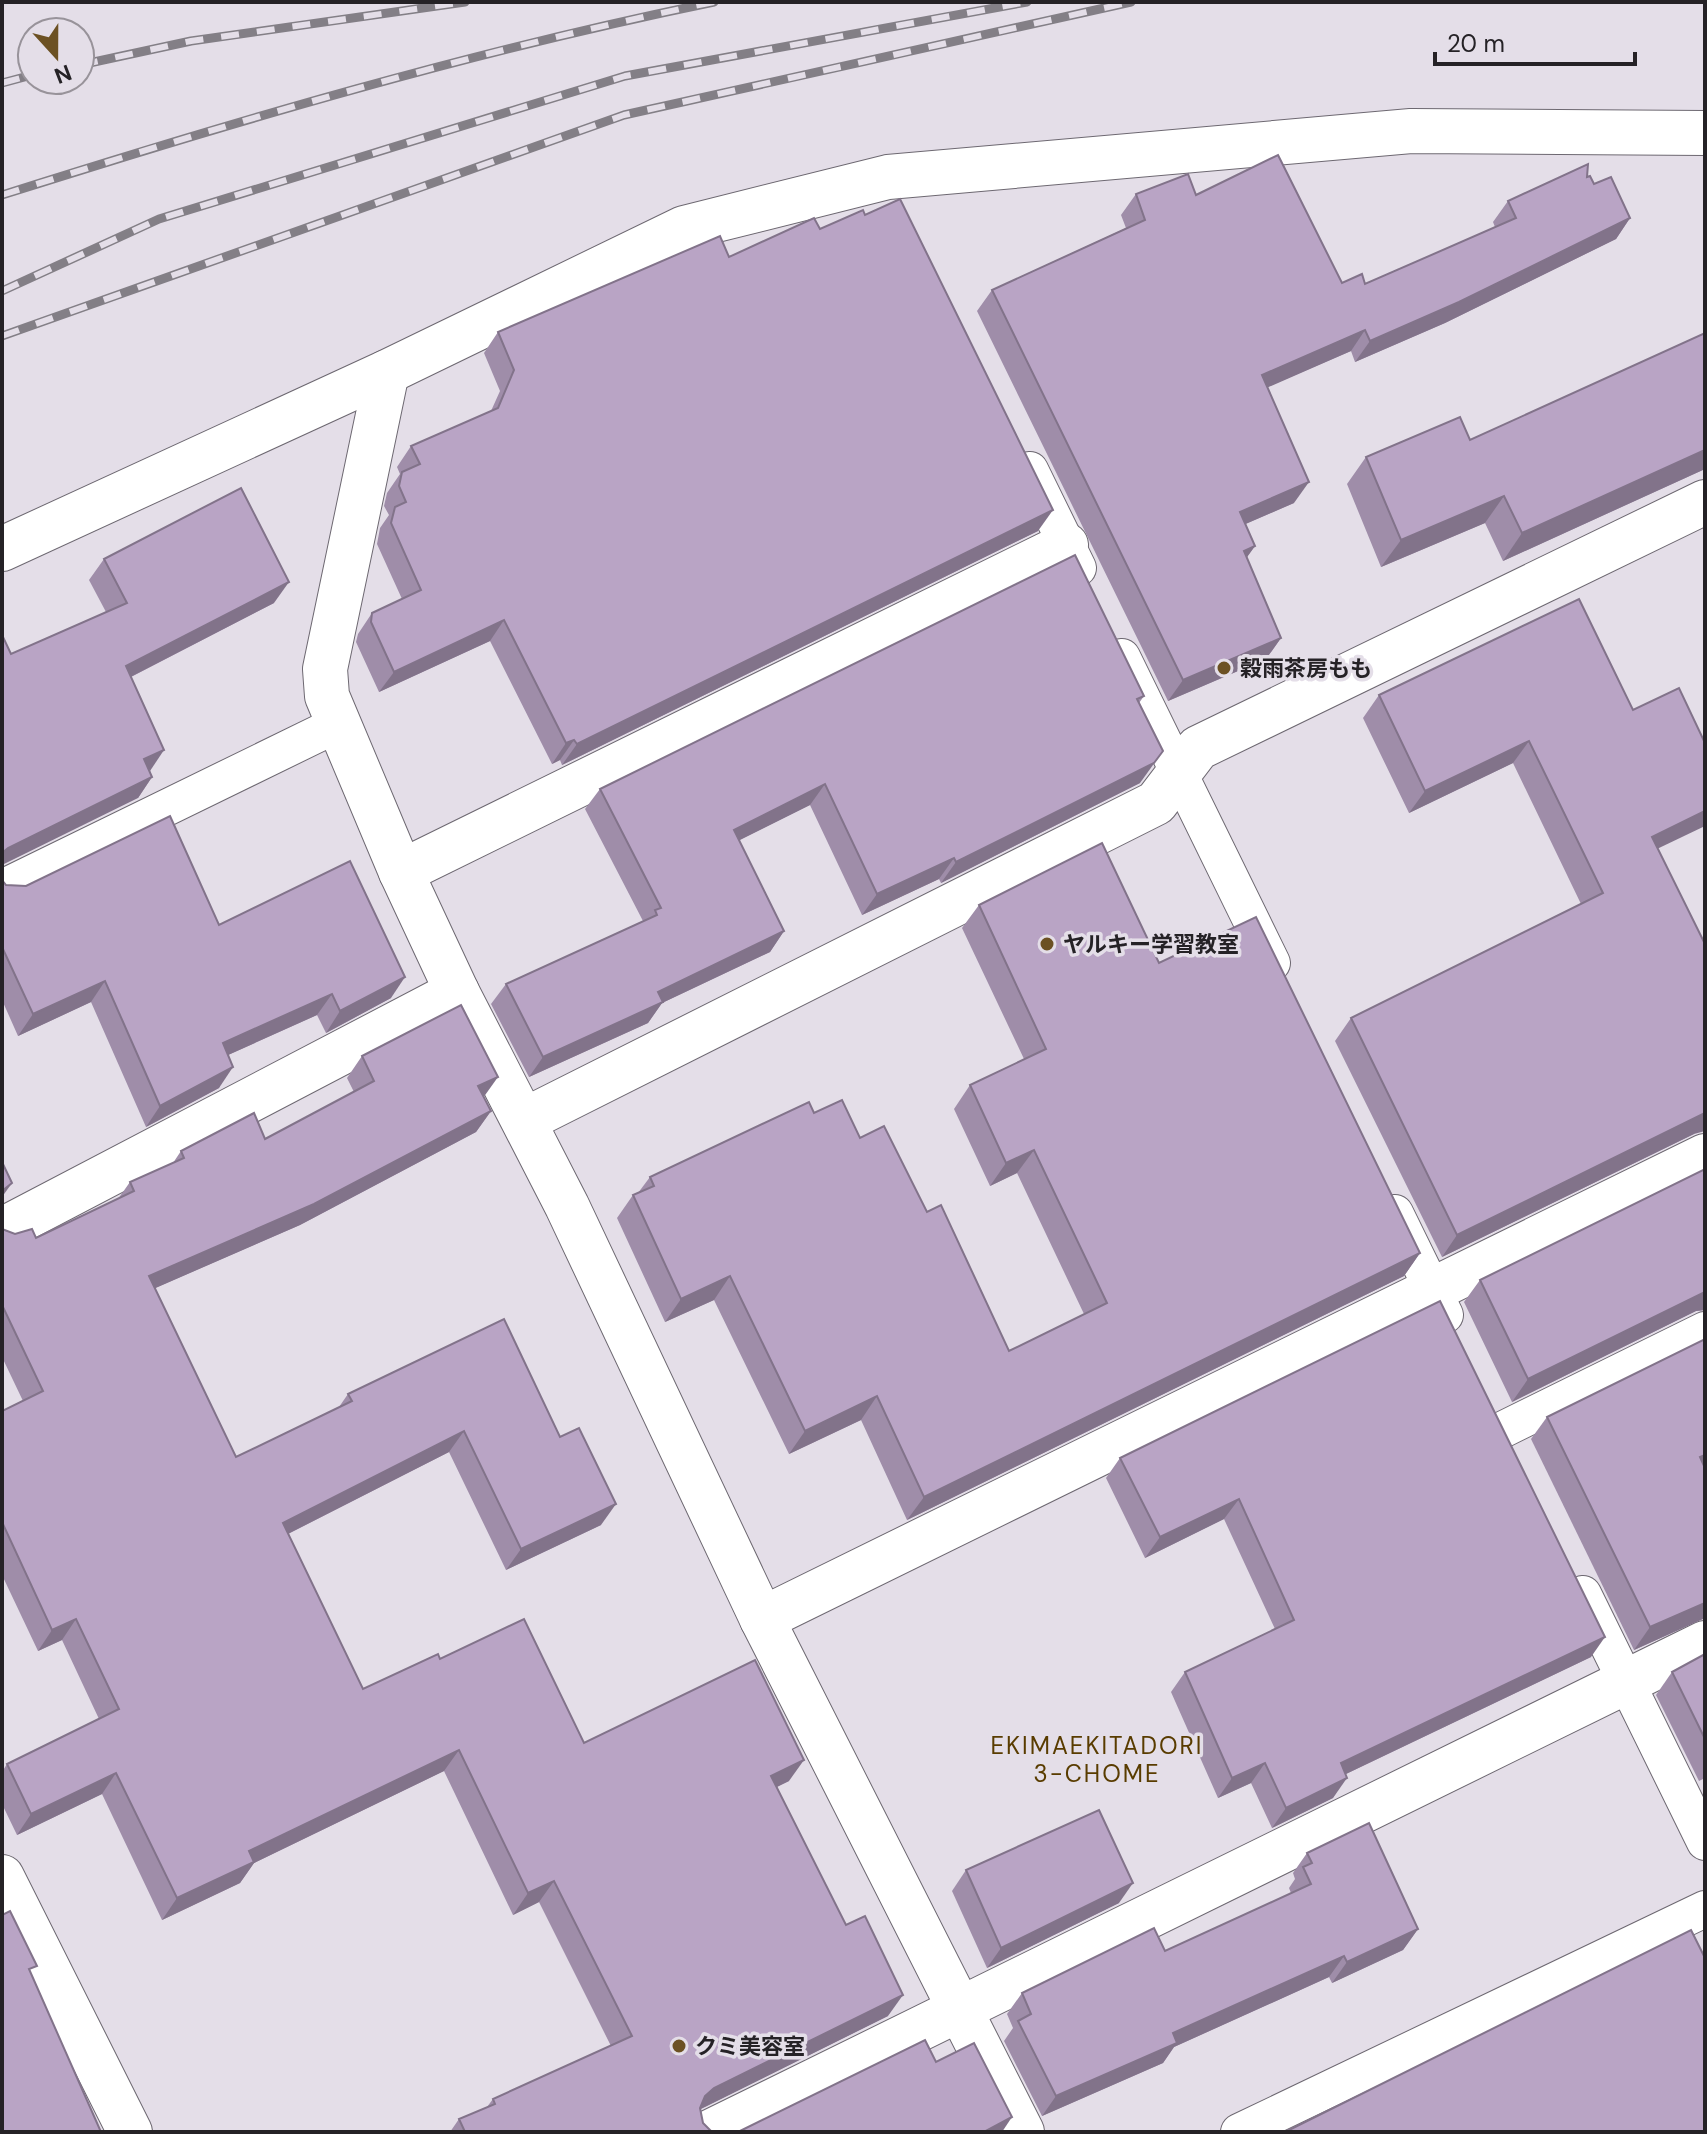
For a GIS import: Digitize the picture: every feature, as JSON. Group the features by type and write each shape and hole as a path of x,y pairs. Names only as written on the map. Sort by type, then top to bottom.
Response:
{"street":[{"path":"2,549 387,372 684,228 895,192 1411,131 1705,133"},
{"path":"387,372 325,669 327,696 401,872 457,992 525,1120 762,1619 1022,2132"},
{"path":"525,1120 1156,803 1198,748 1705,502"},
{"path":"401,872 1066,545"},
{"path":"2,1230 457,992"},
{"path":"762,1619 1705,1156"},
{"path":"710,2132 1705,1643"},
{"path":"2,1877 130,2132"}],"lane":[{"path":"1018,446 1285,988"},
{"path":"2,888 338,724"},
{"path":"1383,1188 1460,1345"},
{"path":"1502,1430 1705,1330"},
{"path":"1571,1570 1705,1842"},
{"path":"1239,2132 1705,1909"}],"building":[{"path":"1278,155 1342,283 1362,274 1365,284 1516,218 1508,201 1588,164 1587,177 1590,176 1594,184 1611,177 1630,218 1459,302 1370,341 1365,330 1262,375 1309,482 1240,512 1255,546 1244,551 1281,638 1183,680 992,290 1145,220 1136,194 1188,174 1196,195"},
{"path":"900,199 1053,510 577,744 574,740 566,743 504,620 394,672 371,622 372,613 421,590 391,523 395,507 406,502 399,486 402,472 420,464 411,446 498,408 514,370 498,332 720,236 729,257 814,218 820,229 863,210 865,215"},
{"path":"1705,333 1705,450 1522,533 1504,496 1401,540 1366,457 1460,417 1470,440"},
{"path":"241,488 289,582 126,666 164,750 144,759 152,777 2,853 2,638 11,654 127,603 104,559"},
{"path":"1075,555 1144,696 1137,699 1163,751 1154,763 956,862 954,858 877,894 825,784 734,830 784,931 658,992 663,1002 543,1057 506,984 657,915 655,910 661,908 600,789"},
{"path":"1579,599 1633,710 1679,688 1705,743 1705,811 1652,837 1705,944 1705,1113 1457,1235 1351,1018 1603,893 1529,741 1425,791 1379,695"},
{"path":"170,816 219,925 350,861 405,977 340,1011 332,994 223,1043 233,1067 160,1106 105,981 33,1014 2,947 2,880 6,885 26,886"},
{"path":"1102,843 1159,963 1256,917 1420,1253 924,1497 877,1396 805,1431 730,1276 681,1299 633,1195 654,1186 650,1177 809,1102 814,1113 842,1100 860,1138 884,1126 927,1212 941,1205 1009,1351 1107,1303 1034,1150 1006,1163 970,1085 1046,1049 979,905"},
{"path":"461,1005 498,1077 478,1086 491,1111 314,1204 149,1276 236,1457 352,1401 348,1394 504,1319 560,1437 579,1428 616,1504 521,1549 464,1431 283,1523 363,1689 438,1654 440,1659 524,1619 584,1743 755,1660 804,1760 771,1776 846,1925 865,1916 903,1995 714,2088 705,2096 700,2108 703,2123 712,2132 465,2132 459,2119 495,2104 493,2099 632,2036 554,1881 528,1893 459,1750 249,1851 254,1862 177,1898 116,1773 31,1814 7,1764 119,1709 76,1619 52,1630 2,1522 2,1411 43,1391 2,1305 2,1229 15,1234 32,1229 36,1238 134,1191 130,1182 184,1158 181,1151 254,1113 265,1139 374,1081 362,1056"},
{"path":"2,1162 12,1183 2,1191"},
{"path":"1705,1169 1705,1292 1528,1379 1480,1280"},
{"path":"1440,1301 1605,1637 1341,1763 1347,1778 1286,1808 1265,1763 1232,1778 1185,1672 1294,1620 1239,1499 1160,1537 1120,1458"},
{"path":"1705,1339 1705,1455 1700,1457 1705,1468 1705,1603 1650,1627 1547,1417"},
{"path":"1705,1654 1705,1739 1672,1672"},
{"path":"1099,1810 1133,1883 1001,1948 966,1870"},
{"path":"1369,1823 1418,1929 1347,1962 1344,1956 1173,2033 1177,2043 1056,2096 1018,2021 1031,2014 1022,1993 1154,1928 1165,1951 1311,1884 1303,1867 1312,1863 1307,1853"},
{"path":"10,1911 37,1966 29,1969 101,2132 2,2132 2,1915"},
{"path":"1691,1930 1705,1958 1705,2132 1285,2132"},
{"path":"925,2040 936,2062 974,2043 1012,2117 984,2132 738,2132"}],"railway":[{"path":"96,62 191,41 465,2"},
{"path":"2,195 355,89 534,42 714,2"},
{"path":"2,291 159,219 625,76 1027,2"},
{"path":"2,336 624,115 1131,2"},
{"path":"2,83 16,79"}],"place":[{"name":"穀雨茶房もも","path":"1224,668"},
{"name":"ヤルキー学習教室","path":"1047,944"},
{"name":"クミ美容室","path":"679,2046"}],"district":[{"name":"EKIMAEKITADORI 3-CHOME","path":"1097,1759"}]}
